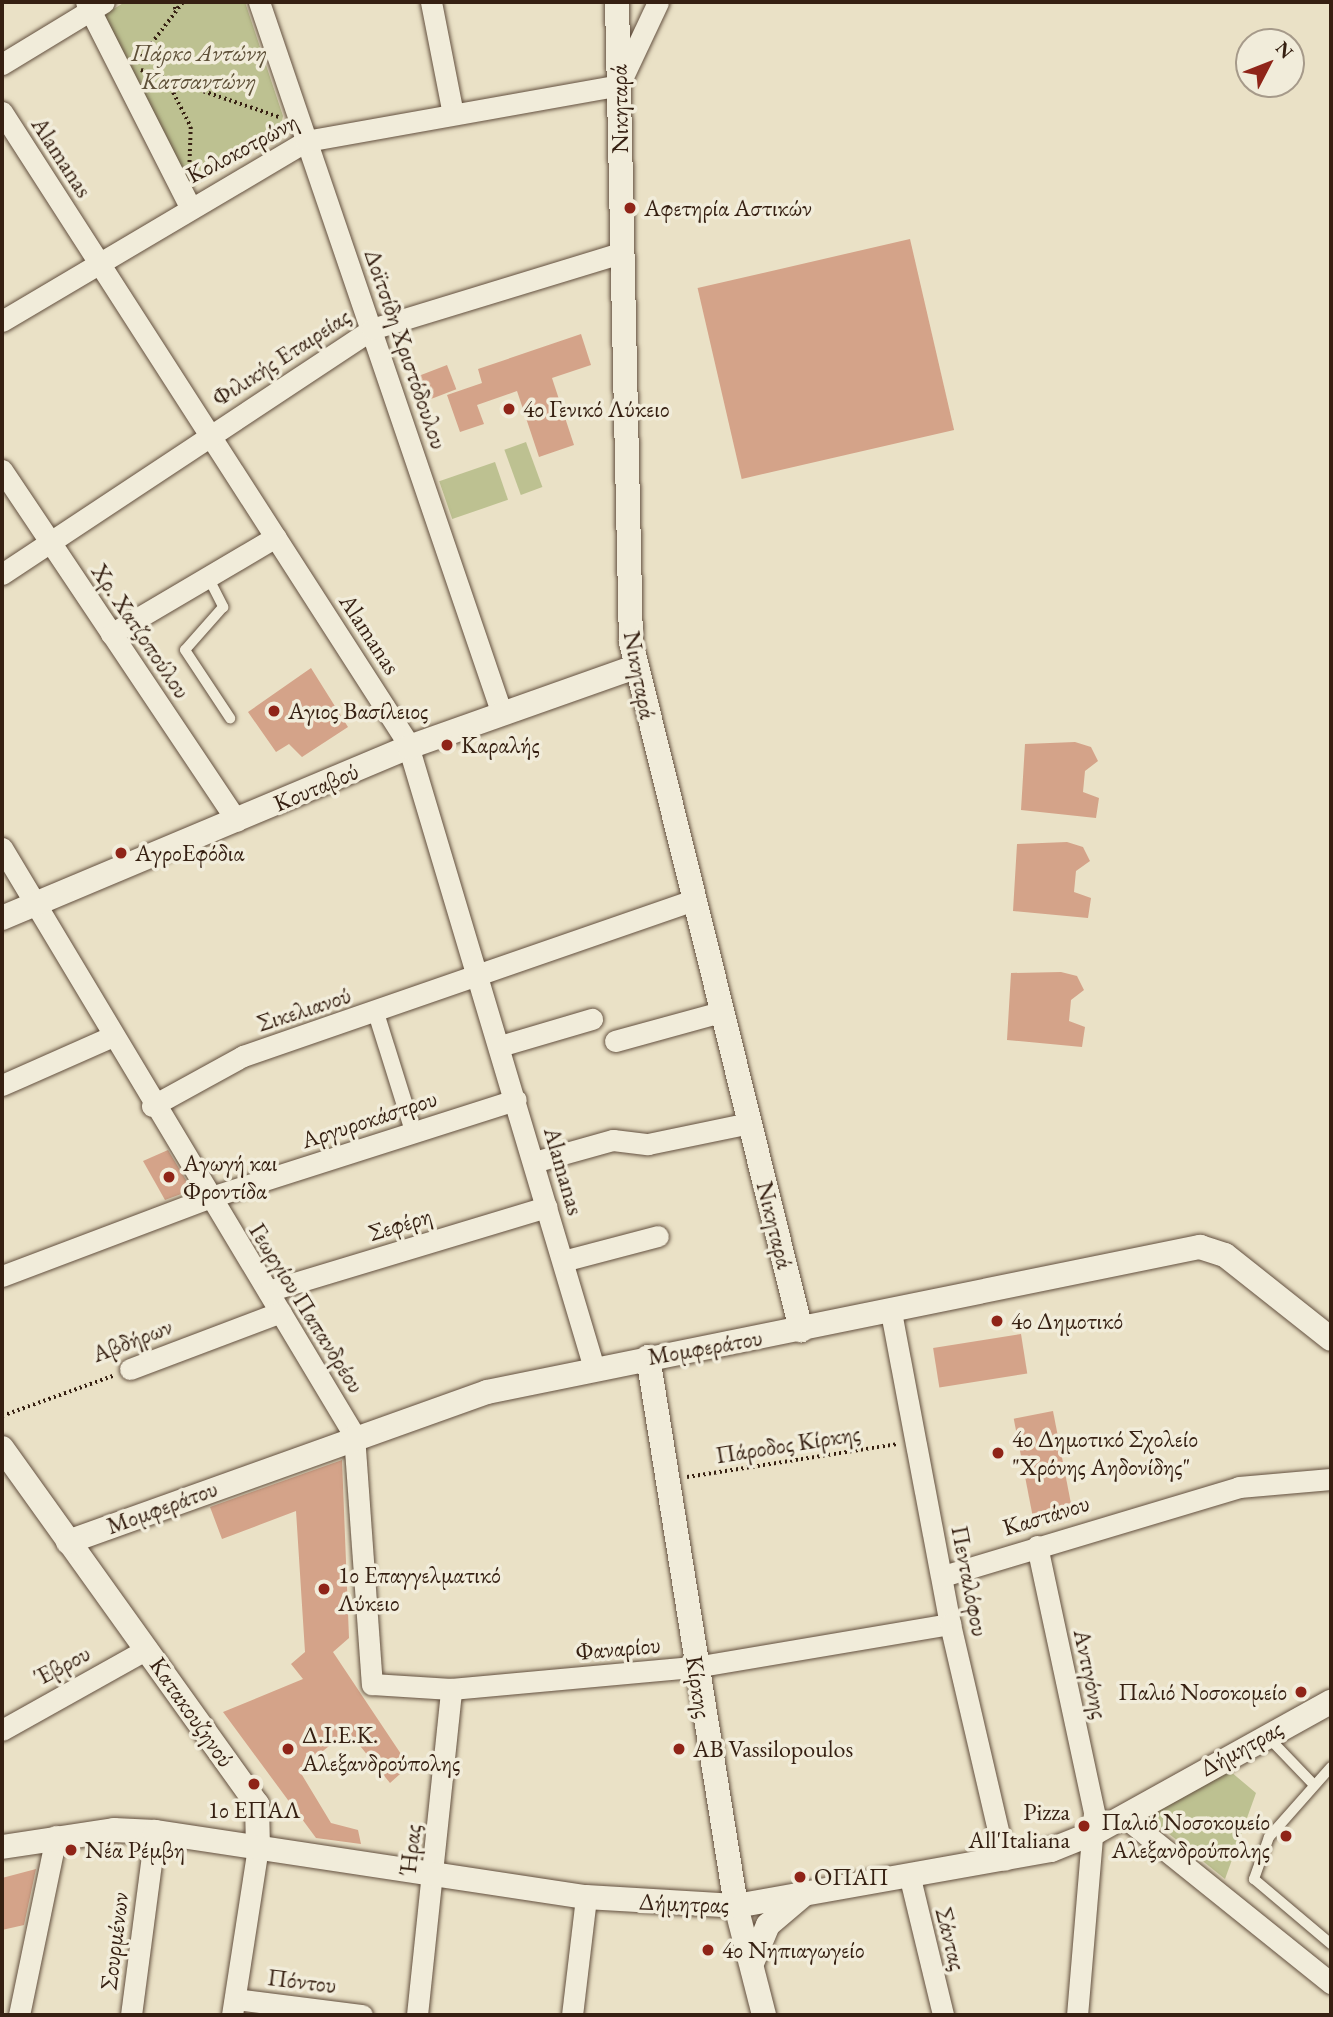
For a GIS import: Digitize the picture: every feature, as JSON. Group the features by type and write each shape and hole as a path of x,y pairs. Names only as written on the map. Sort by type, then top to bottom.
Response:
{"street":[{"name":"Δοϊτσίδη Χριστόδουλου","path":"258,2 502,714"},
{"path":"431,2 453,114"},
{"name":"Νικηταρά","path":"617,2 627,590 635,667 801,1330"},
{"path":"619,85 658,2"},
{"path":"2,64 93,5 190,206"},
{"name":"Κολοκοτρώνη","path":"2,321 303,133 453,114 619,85"},
{"name":"Alamanas","path":"2,112 409,747 594,1368"},
{"name":"Φιλικής Εταιρείας","path":"2,574 372,329 621,253"},
{"name":"Χρ. Χατζοπούλου","path":"2,470 237,821"},
{"path":"111,634 276,537"},
{"name":"Κουταβού","path":"2,918 409,747 635,667"},
{"name":"Γεωργίου Παπανδρέου","path":"2,848 37,903 152,1106 281,1312 354,1435 372,1684"},
{"name":"Σικελιανού","path":"152,1106 243,1056 480,978 693,900"},
{"path":"615,1041 721,1012"},
{"path":"376,1013 413,1131"},
{"path":"500,1046 592,1019"},
{"path":"2,1085 111,1037"},
{"name":"Αργυροκάστρου","path":"2,1276 208,1198 516,1100"},
{"path":"534,1162 613,1140 648,1144 749,1123"},
{"name":"Σεφέρη","path":"268,1291 547,1207"},
{"path":"563,1261 658,1236"},
{"name":"Μομφεράτου","path":"68,1542 354,1435 487,1392 648,1357 801,1330 1200,1247 1225,1255 1331,1339"},
{"name":"Αβδήρων","path":"130,1369 281,1312"},
{"name":"Πενταλόφου","path":"891,1312 950,1623 1005,1860"},
{"name":"Κίρκης","path":"648,1357 695,1667 736,1906 764,2015"},
{"name":"Κατακουζηνού","path":"2,1448 257,1804 258,1848 234,2007"},
{"name":"Καστάνου","path":"943,1576 1239,1487 1331,1479"},
{"name":"Αντιγόνης","path":"1037,1546 1095,1823 1077,2015"},
{"name":"Φαναρίου","path":"372,1684 451,1689 695,1667 950,1623"},
{"name":"Έβρου","path":"2,1730 148,1649"},
{"name":"Ήρας","path":"417,2015 434,1875 451,1689"},
{"name":"Δήμητρας","path":"2,1847 57,1836 155,1832 586,1897 736,1906 909,1874 1005,1860 1095,1823 1123,1816 1265,1734 1331,1702"},
{"path":"1123,1816 1331,1983"},
{"name":"Σουρμένων","path":"131,2015 155,1832"},
{"path":"19,2015 57,1836"},
{"name":"Σάντας","path":"909,1874 943,2015"},
{"path":"752,1962 768,1925 805,1893"},
{"path":"572,2015 586,1897"},
{"name":"Πόντου","path":"234,2007 362,2015"}],"lane":[{"path":"208,577 223,607 185,650 230,718"},
{"path":"1265,1734 1314,1784"},
{"path":"1331,1767 1269,1837 1254,1879 1331,1944"}],"path":[{"path":"173,2 176,10"},
{"path":"183,2 135,68 164,76 303,133"},
{"path":"164,76 191,127 190,206"},
{"name":"Αβδήρων","path":"2,1416 130,1369"},
{"name":"Πάροδος Κίρκης","path":"668,1481 914,1442"}],"green space":[{"name":"Πάρκο Αντώνη Κατσαντώνη","path":"125,2 245,2 283,116 279,135 189,190 102,16"},
{"path":"526,442 542,487 521,495 504,450"},
{"path":"495,462 508,500 452,519 439,481"},
{"path":"1224,1766 1256,1793 1225,1879 1153,1821 1158,1806"}],"building":[{"path":"910,239 954,430 742,479 698,288"},
{"path":"581,334 591,365 552,378 574,445 539,457 517,391 477,405 484,424 460,432 447,395 482,383 478,369"},
{"path":"447,365 456,389 418,404 409,380"},
{"path":"311,668 348,727 302,757 289,744 276,752 248,712"},
{"path":"1075,742 1091,747 1098,761 1085,771 1083,792 1099,798 1096,818 1021,810 1025,744"},
{"path":"1067,842 1083,847 1090,861 1076,871 1074,892 1091,898 1088,918 1013,911 1017,844"},
{"path":"1061,972 1077,976 1084,990 1071,1000 1069,1021 1085,1027 1082,1047 1007,1040 1011,973"},
{"name":"Αγωγή και Φροντίδα","path":"168,1150 192,1190 165,1200 143,1161"},
{"path":"1021,1334 1027,1374 939,1387 933,1348"},
{"path":"1053,1411 1072,1510 1033,1518 1014,1419"},
{"path":"342,1460 349,1638 333,1652 409,1766 390,1783 348,1731 299,1770 331,1823 358,1830 361,1844 316,1838 223,1712 303,1679 291,1664 305,1652 296,1511 222,1539 210,1507"},
{"path":"36,1869 24,1925 2,1930 2,1878"}],"place":[{"name":"Αφετηρία Αστικών","path":"630,208"},
{"name":"4ο Γενικό Λύκειο","path":"509,409"},
{"name":"Αγιος Βασίλειος","path":"274,711"},
{"name":"Καραλής","path":"447,745"},
{"name":"ΑγροΕφόδια","path":"121,853"},
{"name":"Αγωγή και Φροντίδα","path":"169,1177"},
{"name":"4ο Δημοτικό","path":"997,1321"},
{"name":"4ο Δημοτικό Σχολείο \"Χρόνης Αηδονίδης\"","path":"998,1453"},
{"name":"1ο Επαγγελματικό Λύκειο","path":"324,1589"},
{"name":"Παλιό Νοσοκομείο","path":"1301,1692"},
{"name":"Δ.Ι.Ε.Κ. Αλεξανδρούπολης","path":"288,1749"},
{"name":"AB Vassilopoulos","path":"679,1749"},
{"name":"1ο ΕΠΑΛ","path":"254,1784"},
{"name":"Pizza All'Italiana","path":"1084,1826"},
{"name":"Παλιό Νοσοκομείο Αλεξανδρούπολης","path":"1286,1836"},
{"name":"Νέα Ρέμβη","path":"71,1850"},
{"name":"ΟΠΑΠ","path":"800,1877"},
{"name":"4ο Νηπιαγωγείο","path":"708,1950"}]}
